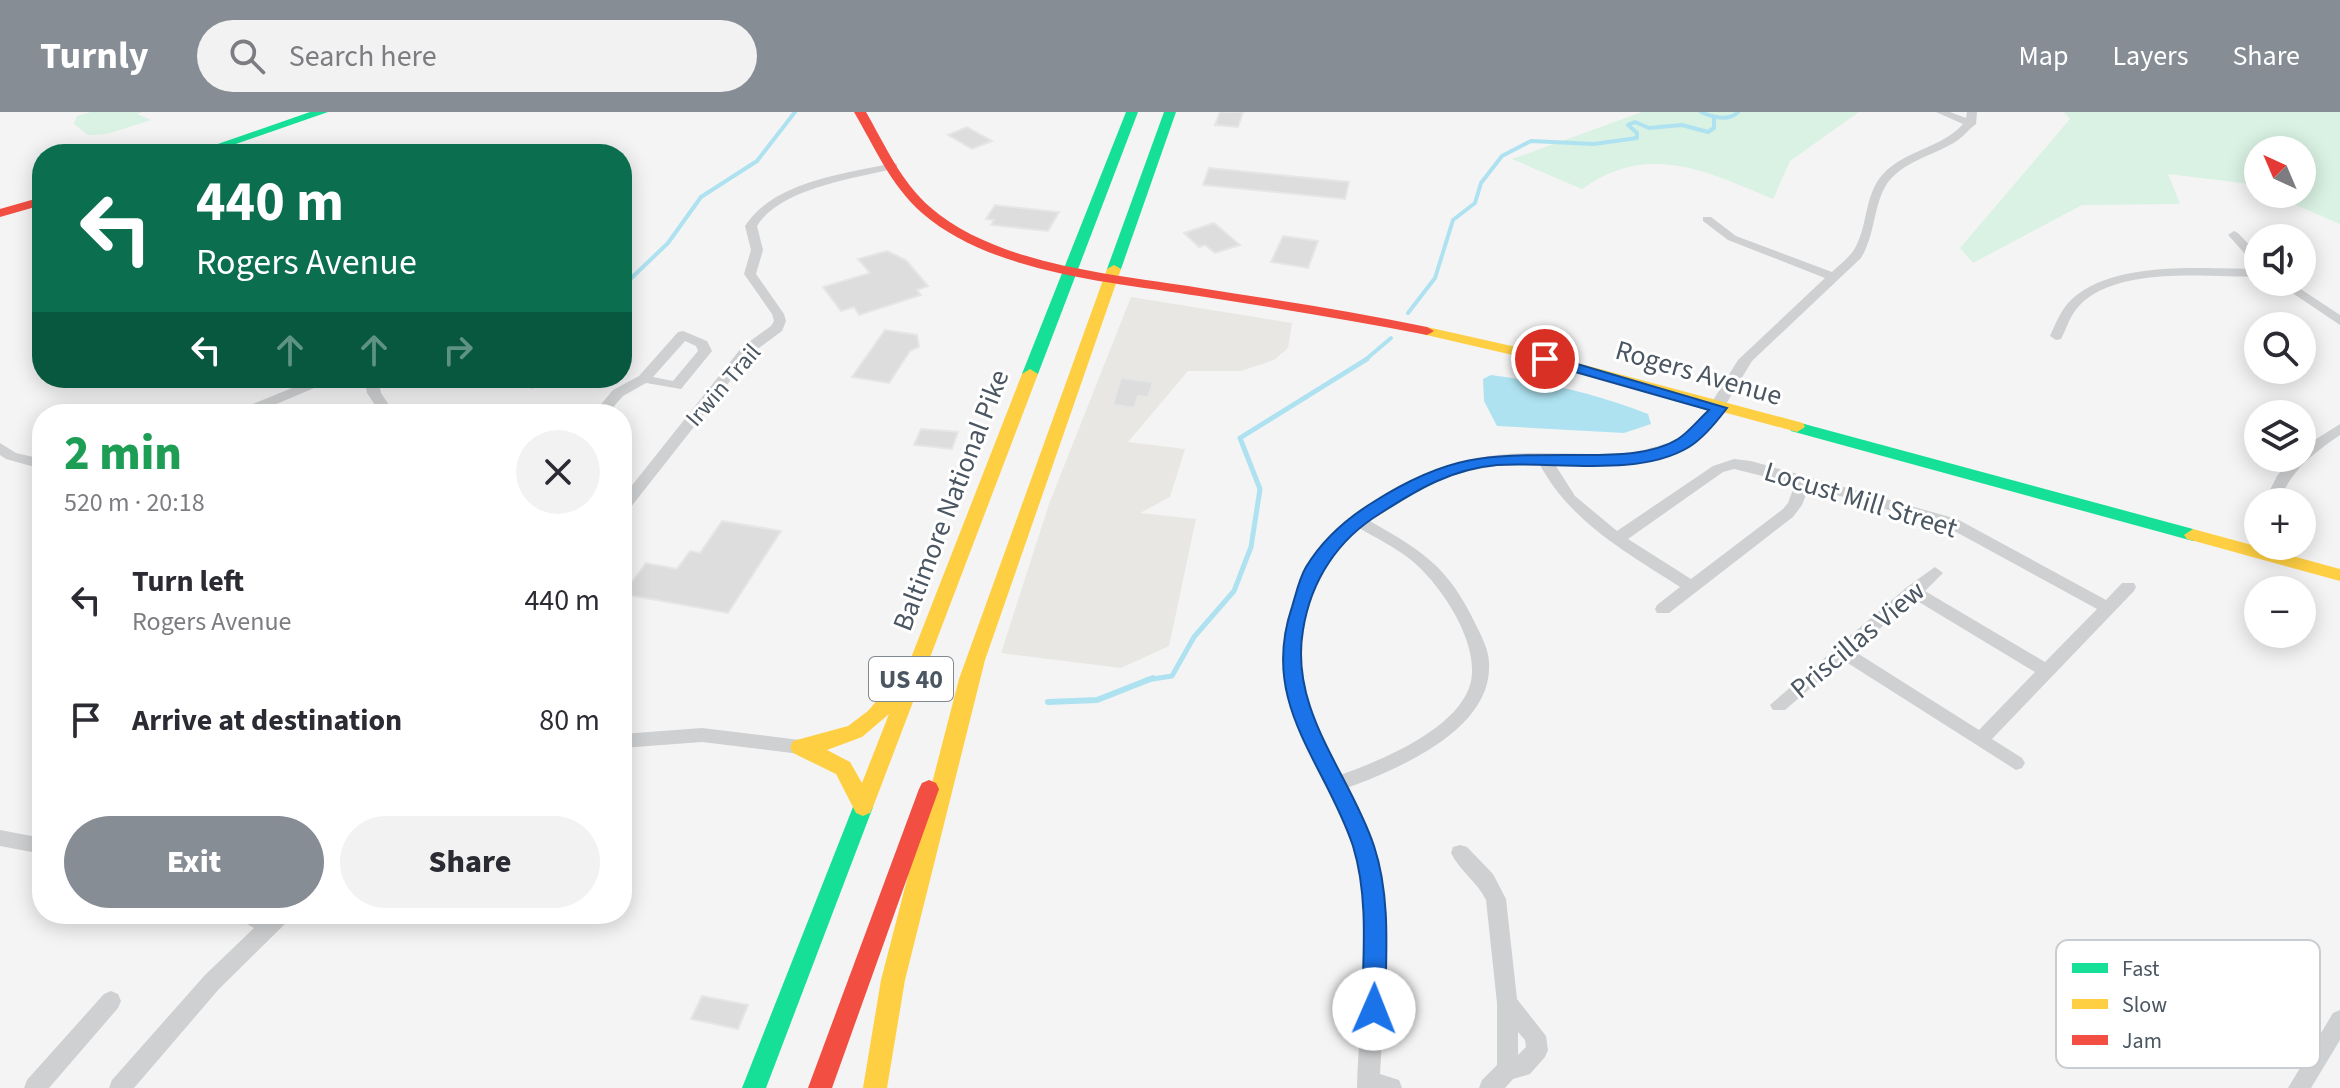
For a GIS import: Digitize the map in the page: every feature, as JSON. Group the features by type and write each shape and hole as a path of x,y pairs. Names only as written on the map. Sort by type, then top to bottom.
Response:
{"main road":[{"path":"225,144 322,112"},
{"name":"Rogers Avenue","path":"860,112 920,204 960,233 1005,252 1070,270 1420,329 1520,352 1720,408 2244,545"},
{"name":"Baltimore National Pike","path":"754,1088 1132,112"},
{"name":"US 40","path":"820,1088 1170,112"},
{"path":"0,213 32,204"},
{"name":"Rogers Avenue","path":"2295,560 2340,575"},
{"path":"800,747 839,742 869,727 919,657"},
{"path":"875,1088 892,982 963,726 976,659"},
{"path":"800,747 831,758 845,768 854,778 863,804"}],"street":[{"path":"1391,1088 1368,1085 1375,909 1363,846 1308,732 1295,685 1291,650 1301,599 1313,571 1326,551 1357,520 1394,494 1453,468 1496,460 1599,460 1649,455 1684,443 1720,408 1747,358 1864,245 1873,198 1887,175 1914,156 1959,136 1972,118 1941,112"},
{"name":"Irwin Trail","path":"632,495 747,350 777,328 780,321 778,314 750,274 757,249 750,230 754,220 767,209 803,190 893,166"},
{"path":"1707,219 1732,238 1834,277"},
{"path":"2234,235 2244,246"},
{"path":"2056,336 2077,301 2103,285 2145,276 2244,273"},
{"path":"2303,296 2340,321"},
{"path":"632,385 644,379"},
{"path":"265,404 302,388"},
{"path":"609,404 627,388"},
{"path":"2316,445 2340,428"},
{"path":"0,448 11,456 32,461"},
{"path":"1544,458 1562,493 1618,538 1692,587"},
{"name":"Locust Mill Street","path":"1618,538 1724,466 1751,466 1952,523 2108,608"},
{"path":"1663,609 1788,513 1795,505 1804,480"},
{"path":"1334,785 1378,771 1460,717 1474,698 1481,665 1464,617 1433,572 1402,545 1357,520"},
{"name":"Priscillas View","path":"1779,705 1935,573"},
{"path":"1980,740 2128,587"},
{"path":"1913,591 2045,670"},
{"path":"1843,652 2016,763"},
{"path":"632,740 702,735 800,747"},
{"path":"0,838 32,844"},
{"path":"1460,853 1486,880 1496,899 1507,1003 1508,1069"},
{"path":"120,1088 212,982 271,924"},
{"path":"35,1088 111,1001"},
{"path":"1490,1088 1508,1069 1522,1067 1537,1050 1535,1036 1507,1003"},
{"path":"2320,1053 2340,1020"},
{"path":"2299,1088 2311,1068"}],"shaded area":[{"path":"1131,297 1292,323 1288,348 1274,360 1241,371 1188,371 1128,442 1185,449 1170,497 1140,513 1196,519 1169,646 1121,668 1001,653 1049,504"}],"green space":[{"path":"91,112 142,112 137,114 151,120 107,134 88,135 74,124 77,116"},
{"path":"1642,112 1859,112 1790,161 1773,199 1701,171 1654,164 1630,167 1606,175 1582,189 1512,159"},
{"path":"2064,112 2340,112 2340,224 2303,208 2316,208 2316,136 2244,136 2244,183 2168,174 2180,204 2082,205 1973,263 1960,248 2070,119"}],"water":[{"path":"1491,375 1551,385 1610,400 1648,414 1651,424 1624,433 1497,426 1484,401 1483,379"}],"building":[{"path":"1220,112 1243,112 1238,127 1215,125"},
{"path":"967,127 992,141 972,149 948,135"},
{"path":"1209,168 1349,182 1345,199 1203,185"},
{"path":"995,205 1059,212 1048,231 991,225 994,220 986,219"},
{"path":"1214,223 1240,245 1215,253 1205,245 1199,247 1184,233"},
{"path":"1283,236 1318,241 1308,268 1271,262"},
{"path":"887,251 906,260 928,286 917,290 921,295 859,315 854,307 841,311 823,287 870,273 858,259"},
{"path":"885,330 917,335 919,347 910,351 889,383 852,377"},
{"path":"1121,378 1153,382 1148,397 1138,396 1134,408 1113,405"},
{"path":"921,429 958,432 952,449 914,445"},
{"path":"722,521 781,531 728,613 632,596 632,582 646,563 677,569 690,551 700,553"},
{"path":"702,996 748,1005 738,1029 691,1019"}],"waterway":[{"path":"632,277 668,243 701,197 757,161 795,112"},
{"path":"1701,112 1725,118 1738,112"},
{"path":"1408,313 1435,278 1453,220 1475,203 1481,183 1502,156 1531,141 1594,144 1637,138 1637,133 1628,125 1635,122 1649,128 1682,125 1708,132 1714,128 1714,118"},
{"path":"1365,361 1391,338"},
{"path":"1149,680 1172,676 1194,637 1234,591 1251,547 1260,489 1240,438 1365,361"},
{"path":"1149,680 1153,678"},
{"path":"1048,702 1097,700 1149,680"}],"traffic: fast":[{"path":"225,144 322,112"},
{"path":"1030,374 1132,112"},
{"path":"1114,269 1170,112"},
{"path":"1797,427 2193,535"},
{"path":"754,1088 863,807"}],"traffic: slow":[{"path":"969,679 1114,269"},
{"path":"1427,331 1520,352 1797,427"},
{"path":"863,807 1030,374"},
{"path":"2193,535 2340,575"},
{"path":"875,1088 893,980 976,659"},
{"path":"800,747 855,732 875,716 895,692"},
{"path":"806,749 843,768 863,804"}],"traffic: jam":[{"path":"860,112 882,152 917,202 955,230 985,245 1017,257 1087,274 1427,331"},
{"path":"0,213 32,204"},
{"path":"820,1088 929,789"}],"route":[{"path":"1374,1009 1375,909 1363,846 1308,732 1292,671 1293,630 1313,571 1326,551 1357,520 1394,494 1423,479 1453,468 1496,460 1599,460 1649,455 1684,443 1706,425 1720,408 1545,359"}]}
